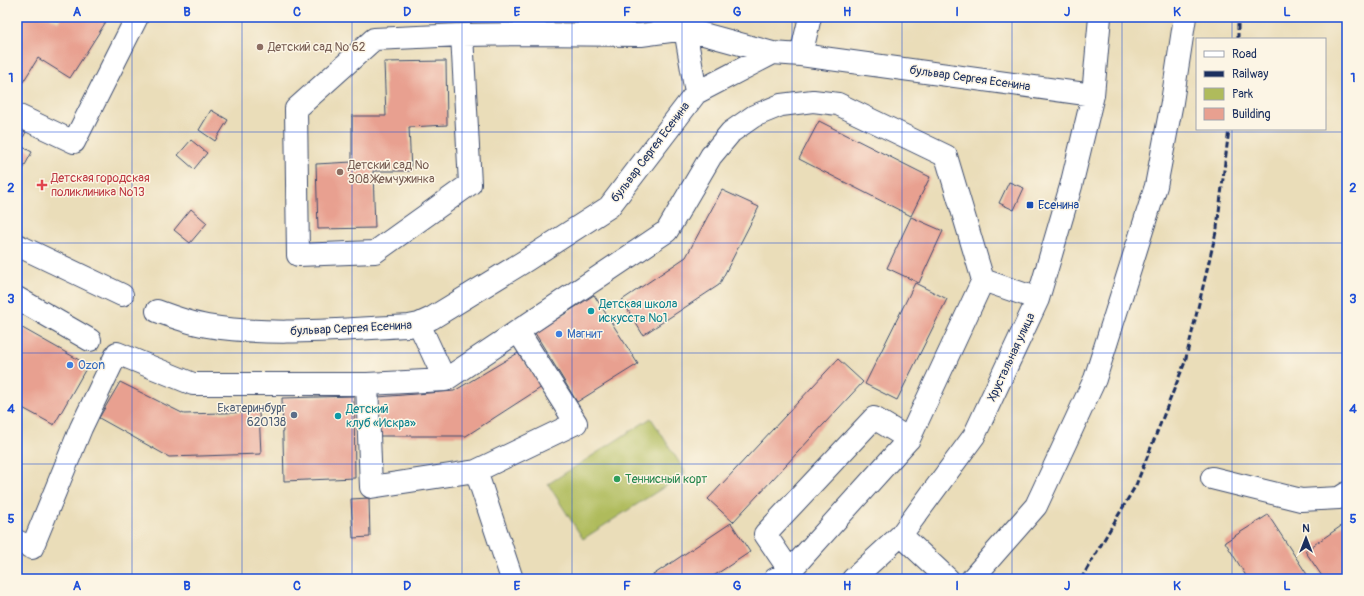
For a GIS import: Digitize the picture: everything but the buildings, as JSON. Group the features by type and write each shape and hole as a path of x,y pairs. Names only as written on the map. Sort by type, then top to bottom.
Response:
{"street":[{"path":"17,115 74,142 137,17"},
{"path":"587,17 641,35"},
{"path":"801,55 810,17"},
{"name":"Хрустальная улица","path":"853,579 901,535 974,436 1038,299 1072,186 1093,95 1100,17"},
{"path":"972,579 1036,506 1095,379 1156,186 1186,17"},
{"path":"685,30 696,93"},
{"path":"462,35 470,184 375,252 298,255 296,109 374,39 462,35 527,34 641,35 685,30 773,53"},
{"name":"бульвар Сергея Есенина","path":"157,311 181,320 206,326 258,331 318,331 409,326 419,324 432,318 518,266 609,207 696,93 773,53 801,55 1093,95"},
{"path":"17,540 32,548 81,428 117,353 193,384 367,384 445,380 667,231 711,156 731,132 754,116 781,105 813,101 838,104 946,156 983,280 909,439 782,575 765,534 874,418 909,439"},
{"path":"17,245 122,295"},
{"path":"983,280 1038,299"},
{"path":"17,298 90,340"},
{"path":"419,324 445,380"},
{"path":"367,384 371,487 476,471 576,423 518,332"},
{"path":"476,471 512,579"},
{"path":"1212,478 1301,500 1339,498 1347,493"},
{"path":"901,535 948,579"}],"green space":[{"name":"Теннисный корт","path":"651,418 686,473 583,539 548,484"}],"railway":[{"path":"1238,17 1238,38"},
{"path":"1081,579 1136,485 1185,362 1217,228 1229,130"}],"place":[{"name":"Детский сад № 62","path":"260,47"},
{"name":"Детский сад № 308 Жемчужинка","path":"340,172"},
{"name":"Детская городская поликлиника №13","path":"42,185"},
{"name":"Есенина","path":"1030,205"},
{"name":"Детская школа искусств №1","path":"591,311"},
{"name":"Магнит","path":"559,334"},
{"name":"Ozon","path":"70,365"},
{"name":"Екатеринбург 620138","path":"294,415"},
{"name":"Детский клуб «Искра»","path":"338,416"},
{"name":"Теннисный корт","path":"617,479"}]}
